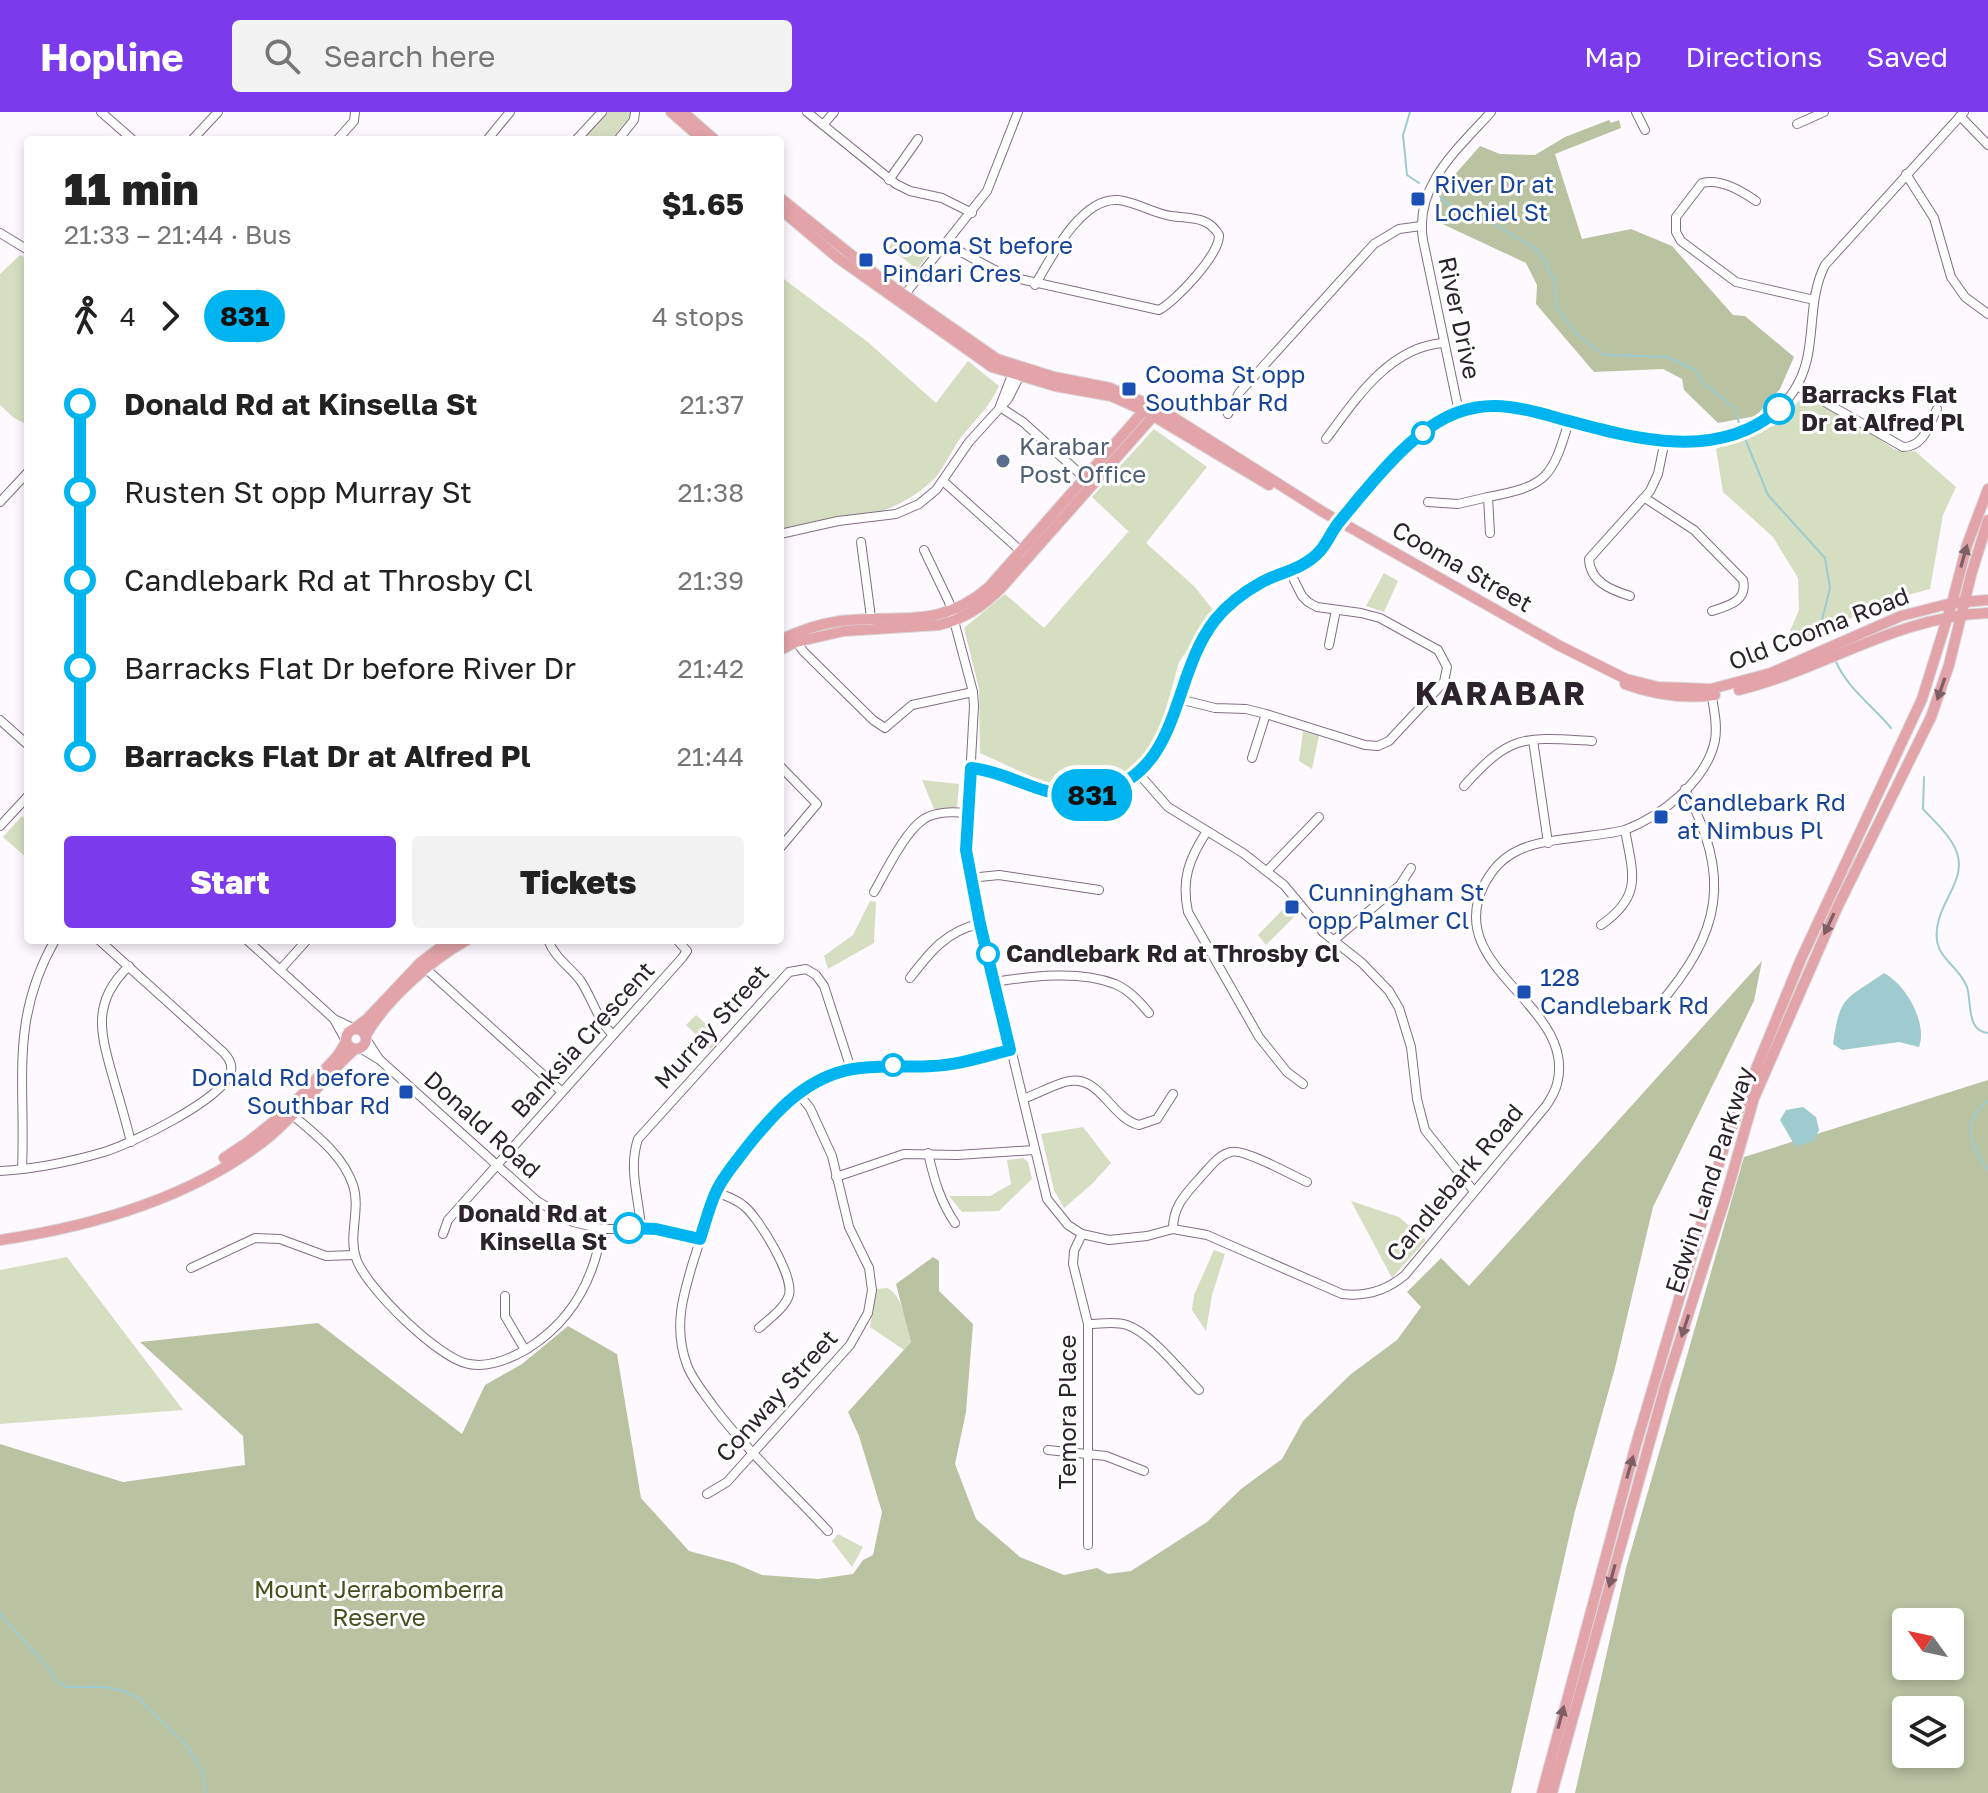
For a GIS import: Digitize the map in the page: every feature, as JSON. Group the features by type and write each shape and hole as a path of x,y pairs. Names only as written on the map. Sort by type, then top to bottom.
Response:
{"main road":[{"path":"671,112 698,136"},
{"path":"683,112 710,136"},
{"name":"Cooma Street","path":"784,201 992,367 1110,388 1215,448 1257,478 1304,500 1558,645 1626,679 1658,687 1712,693"},
{"name":"Cooma Street","path":"784,212 838,258 902,298"},
{"path":"784,639 825,624 920,628 952,617 1025,554 1152,410"},
{"name":"Edwin Land Parkway","path":"1542,1793 1635,1448 1724,1147 1801,959 1870,807 1910,728 1933,667 1963,558 1988,489"},
{"name":"Edwin Land Parkway","path":"1552,1793 1661,1401 1754,1098 1825,932 1931,717 1949,665 1988,520"},
{"name":"Old Cooma Road","path":"1712,693 1777,679 1901,616 1952,603 1988,600"},
{"name":"Old Cooma Road","path":"1832,651 1910,625 1948,616 1988,613"},
{"path":"784,647 794,638"},
{"path":"354,1028 446,944"},
{"path":"0,1240 115,1216 196,1182 290,1113 338,1055 356,1042 423,966 460,944"},
{"path":"354,1028 362,1030 356,1042"}],"street":[{"path":"101,112 128,136"},
{"path":"196,136 218,112"},
{"path":"490,136 510,112"},
{"path":"580,136 602,112"},
{"path":"621,136 633,122 635,112"},
{"path":"807,112 889,180 910,191 942,198 972,213"},
{"path":"823,125 834,112"},
{"path":"902,298 987,191 1018,112"},
{"name":"River Drive","path":"1459,412 1421,226 1425,199 1434,178 1491,112"},
{"path":"1636,112 1645,130"},
{"path":"1797,124 1824,112"},
{"path":"341,136 354,121 355,113"},
{"path":"971,768 1004,774 1042,792 1070,797 1109,790 1139,774 1161,745 1192,660 1206,633 1221,614 1245,593 1290,572 1320,551 1340,521 1412,442 1434,424 1459,412 1508,405 1665,440 1706,441 1738,435 1773,414 1797,386 1810,351 1818,280 1829,259 1962,114 1988,145"},
{"path":"889,180 918,139"},
{"path":"1906,174 1934,218 1951,277 1965,297 1988,314"},
{"path":"1756,201 1741,191 1717,182 1702,183 1679,211 1675,223 1677,234 1700,256 1736,282 1814,300"},
{"path":"946,244 1006,276 1035,285 1159,310 1171,302 1215,253 1219,235 1205,220 1166,216 1140,205 1113,200 1088,209 1059,246 1035,285"},
{"path":"1228,414 1239,393 1365,252 1390,233 1421,226"},
{"path":"0,233 24,248"},
{"path":"1326,439 1364,390 1394,361 1427,344 1443,343"},
{"path":"784,533 838,521 904,512 926,500 969,442 1000,407 1016,373"},
{"path":"1797,386 1903,447 1913,446 1921,440 1937,409"},
{"path":"1000,407 1023,422 1089,482"},
{"path":"1428,502 1458,504 1526,489 1543,478 1554,465 1569,421"},
{"path":"1630,596 1601,583 1589,563 1591,556 1645,498 1658,474 1665,440"},
{"path":"0,502 24,476"},
{"path":"943,481 1025,554"},
{"path":"1488,497 1490,533"},
{"path":"1645,498 1694,530 1743,580 1745,589 1740,599 1712,611"},
{"path":"861,542 872,624"},
{"path":"924,550 952,617 973,692 966,850 980,924 1047,1199 1062,1218 1082,1234"},
{"path":"1179,699 1215,708 1246,709 1365,745 1378,746 1389,741 1444,682 1446,662 1438,650 1380,618 1317,607 1308,602 1290,572"},
{"path":"1329,645 1336,610"},
{"path":"794,638 873,720 885,728 910,706 973,692"},
{"name":"Candlebark Road","path":"1082,1234 1109,1240 1147,1236 1173,1229 1207,1235 1323,1287 1356,1296 1385,1288 1405,1275 1546,1106 1558,1084 1554,1043 1529,1005 1488,956 1477,933 1474,916 1479,896 1497,864 1516,851 1625,830 1654,815 1685,789 1701,772 1713,749 1716,723 1712,693"},
{"path":"1252,758 1266,714"},
{"path":"0,720 24,741"},
{"path":"1533,740 1548,843"},
{"path":"1464,786 1488,759 1516,742 1592,741"},
{"path":"784,770 817,804 784,843"},
{"path":"1139,774 1168,807 1284,885 1316,925 1362,963 1389,991 1399,1008 1411,1047 1417,1099 1425,1130 1473,1190"},
{"path":"1657,1007 1698,954 1705,938 1713,899 1713,867 1708,838 1685,789"},
{"path":"0,826 24,800"},
{"path":"874,892 914,828 924,819 951,812 967,813"},
{"path":"1267,871 1319,817"},
{"path":"1601,925 1623,908 1633,886 1633,868 1625,830"},
{"path":"1207,831 1189,862 1184,892 1188,912 1259,1037 1287,1072 1303,1084"},
{"path":"1333,941 1400,885 1411,868"},
{"path":"970,878 1009,876 1099,890"},
{"path":"910,978 943,940 965,927 980,924"},
{"path":"22,1169 24,1022 40,966 53,944"},
{"path":"0,1171 70,1162 131,1142 196,1105 225,1082 232,1065 223,1052 104,944"},
{"path":"251,944 356,1042"},
{"path":"280,970 303,944"},
{"path":"550,944 582,984 613,1035"},
{"name":"Banksia Crescent","path":"443,1234 448,1220 684,955 687,951 681,944"},
{"path":"129,966 109,990 101,1022 131,1142"},
{"path":"423,966 562,1092"},
{"name":"Murray Street","path":"641,1228 632,1170 638,1139 786,974 803,969 814,972 820,979 851,1069"},
{"path":"995,982 1041,974 1114,984 1134,996 1149,1013"},
{"path":"334,1019 354,1028"},
{"name":"Donald Road","path":"356,1042 537,1201 554,1212 573,1222 602,1229 641,1228 700,1239"},
{"path":"828,1531 753,1455 704,1394 688,1368 680,1343 679,1317 684,1290 716,1192 731,1167 779,1108 798,1093 830,1076 851,1069 885,1065 933,1066 1010,1050"},
{"path":"1023,1099 1066,1081 1080,1080 1090,1084 1124,1118 1139,1125 1157,1119 1173,1094"},
{"name":"Conway Street","path":"707,1494 727,1482 753,1455 850,1345 868,1313 872,1290 869,1268 849,1227 832,1156 798,1093"},
{"path":"290,1113 325,1142 342,1163 353,1185 357,1205 354,1255 365,1278 450,1358 466,1364 496,1363 525,1350 559,1325 582,1294 598,1257 602,1229"},
{"path":"836,1177 904,1154 957,1155 1034,1150"},
{"path":"1173,1229 1173,1218 1180,1199 1218,1158 1231,1152 1248,1153 1307,1182"},
{"path":"928,1153 937,1189 955,1223"},
{"path":"716,1192 736,1200 754,1215 789,1282 787,1300 759,1328"},
{"name":"Temora Place","path":"1082,1234 1074,1251 1073,1264 1088,1324 1088,1545"},
{"path":"191,1268 255,1238 280,1239 326,1256 354,1255"},
{"path":"505,1296 505,1316 525,1350"},
{"path":"1088,1324 1120,1323 1135,1329 1166,1355 1199,1390"},
{"path":"1048,1450 1106,1456 1144,1471"}],"green space":[{"path":"606,112 632,112 628,123 617,136 585,136"},
{"path":"1609,120 1611,123 1619,120 1621,128 1555,154 1582,239 1631,229 1672,246 1733,315 1745,316 1794,357 1780,389 1756,416 1718,423 1684,390 1682,379 1663,369 1594,372 1536,304 1537,285 1526,263 1436,221 1442,189 1480,146 1500,154 1535,155 1565,137"},
{"path":"894,238 928,255 917,269 889,248"},
{"path":"20,255 24,257 24,423 0,405 0,274"},
{"path":"784,279 869,343 936,403 968,361 999,386 936,477 915,495 879,512 784,531"},
{"path":"1804,396 1860,425 1894,449 1915,451 1956,487 1943,515 1930,589 1875,604 1843,623 1799,642 1790,631 1799,610 1798,578 1773,537 1723,492 1716,449 1775,425"},
{"path":"1154,429 1207,467 1146,543 1194,586 1214,611 1179,662 1162,723 1148,751 1119,777 1095,786 1052,786 980,753 979,689 964,628 1005,594 1044,628 1130,533 1092,497"},
{"path":"1384,573 1398,581 1384,612 1366,606"},
{"path":"1303,731 1319,736 1312,769 1299,761"},
{"path":"922,780 959,784 957,807 935,811"},
{"path":"22,816 24,818 24,855 3,837"},
{"path":"870,901 876,902 874,943 828,969 824,956 853,935"},
{"path":"1287,905 1295,916 1266,945 1258,935"},
{"name":"Mount Jerrabomberra Reserve","path":"1762,961 1754,1001 1653,1207 1615,1368 1575,1511 1511,1793 0,1793 0,1444 123,1482 245,1465 243,1436 140,1342 318,1323 462,1434 485,1385 522,1364 568,1326 617,1354 641,1498 689,1551 734,1563 762,1575 818,1579 853,1574 863,1560 873,1555 882,1512 859,1436 848,1412 911,1342 896,1284 933,1257 939,1261 939,1291 973,1324 966,1412 955,1464 976,1519 1020,1557 1064,1575 1097,1568 1108,1574 1131,1571 1207,1522 1241,1489 1282,1459 1303,1421 1351,1374 1397,1340 1421,1307 1407,1292 1441,1258 1469,1286"},
{"path":"696,1015 721,1037 711,1049 686,1025"},
{"path":"1988,1080 1988,1793 1575,1793 1626,1568 1744,1157"},
{"path":"1083,1127 1111,1163 1064,1208 1054,1190 1041,1134"},
{"path":"1023,1158 1028,1162 1032,1179 999,1211 962,1212 949,1196 990,1196 1011,1184 1007,1160"},
{"path":"1351,1201 1399,1217 1426,1240 1392,1278"},
{"path":"1214,1250 1225,1254 1212,1295 1206,1331 1192,1310 1194,1295"},
{"path":"67,1257 183,1410 0,1424 0,1270"},
{"path":"887,1288 897,1297 906,1320 911,1342 904,1350 870,1327 876,1289"},
{"path":"838,1534 863,1547 852,1567 832,1541"}],"water":[{"path":"1884,973 1900,986 1913,1005 1920,1026 1919,1047 1899,1042 1842,1050 1833,1044 1842,1007 1853,994"},
{"path":"1803,1107 1816,1117 1819,1130 1813,1142 1795,1146 1780,1120 1786,1110"}],"waterway":[{"path":"1410,112 1403,135 1407,175 1419,183"},
{"path":"1437,193 1447,204 1487,220 1538,250 1554,279 1557,308 1577,335 1605,355 1667,357 1695,370 1705,385 1735,408 1739,423"},
{"path":"1746,441 1768,495 1825,558 1830,588 1822,620 1823,632"},
{"path":"1836,662 1854,689 1891,728"},
{"path":"1924,777 1923,809 1951,841 1959,862 1956,880 1940,914 1938,945 1963,978 1973,1022 1981,1031 1988,1033"},
{"path":"1988,1101 1979,1109 1971,1126 1973,1144 1988,1171"},
{"path":"0,1614 57,1681 66,1687 105,1687 137,1697 188,1747 202,1771 206,1793"}],"bus line":[{"name":"831","path":"629,1228 670,1231 700,1239 716,1192 761,1129 779,1108 798,1093 830,1076 851,1069 885,1065 933,1066 1010,1050 966,850 971,768 1004,774 1042,792 1070,797 1109,790 1139,774 1161,745 1192,660 1206,633 1221,614 1245,593 1290,572 1320,551 1340,521 1370,487 1412,442 1434,424 1459,412 1508,405 1605,429 1665,440 1700,442 1738,435 1779,409"}],"place":[{"name":"River Dr at Lochiel St","path":"1418,199"},
{"name":"Cooma St before Pindari Cres","path":"866,260"},
{"name":"Cooma St opp Southbar Rd","path":"1129,389"},
{"name":"Barracks Flat Dr at Alfred Pl","path":"1779,409"},
{"name":"Karabar Post Office","path":"1003,461"},
{"name":"Candlebark Rd at Nimbus Pl","path":"1661,817"},
{"name":"Cunningham St opp Palmer Cl","path":"1292,907"},
{"name":"Candlebark Rd at Throsby Cl","path":"988,954"},
{"name":"128 Candlebark Rd","path":"1524,992"},
{"name":"Donald Rd before Southbar Rd","path":"406,1092"},
{"name":"Donald Rd at Kinsella St","path":"629,1228"}],"district":[{"name":"KARABAR","path":"1501,694"}]}
